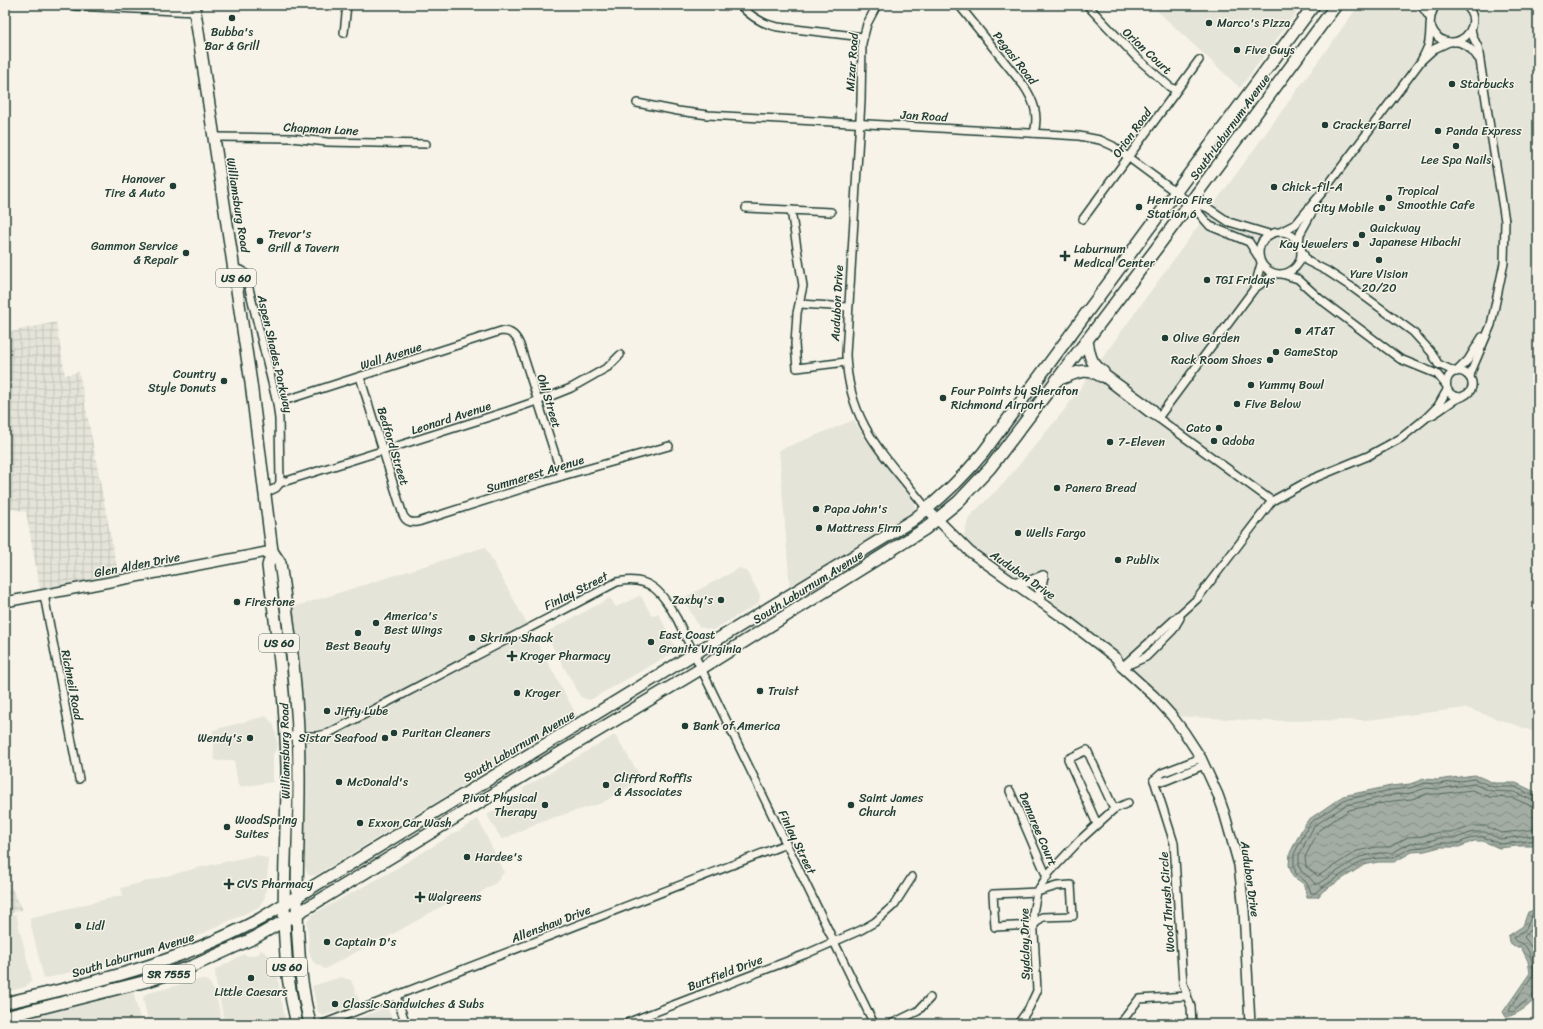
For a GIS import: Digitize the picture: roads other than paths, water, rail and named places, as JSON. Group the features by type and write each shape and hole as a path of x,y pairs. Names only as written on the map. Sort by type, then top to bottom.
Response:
{"main road":[{"name":"South Laburnum Avenue","path":"5,1003 107,979 182,955 238,931 296,898 695,655 913,520 957,483 983,453 1314,5"},
{"name":"South Laburnum Avenue","path":"5,1017 131,986 183,970 232,949 284,922 909,540 938,519 982,478 1087,341 1336,5"},
{"name":"Williamsburg Road","path":"195,8 252,388 272,551 268,566 280,655 286,736 287,794 284,922 287,973 297,1024"},
{"path":"1087,341 1092,361 1102,374"},
{"path":"1057,381 1082,371 1093,371 1102,374"},
{"name":"Williamsburg Road","path":"272,551 280,563 293,664 298,737 299,787 296,914 300,974 310,1024"}],"street":[{"path":"74,5 195,8"},
{"path":"344,33 347,5"},
{"path":"740,5 751,16 765,25 863,37"},
{"name":"Mizar Road","path":"859,124 863,37 871,14 877,5"},
{"name":"Pegasi Road","path":"959,5 1024,86 1031,97 1036,113 1034,133"},
{"path":"1421,5 1436,36 1442,40 1460,42 1472,50 1479,60"},
{"path":"1190,203 1208,208 1229,222 1269,234 1282,231 1296,224 1325,189 1421,61 1428,46 1430,21 1432,11 1436,5"},
{"path":"1421,61 1434,50 1465,38 1471,29 1473,22 1472,15 1466,5"},
{"name":"Orion Court","path":"1089,7 1137,58 1170,87 1176,90"},
{"path":"1470,378 1470,374 1491,325 1504,263 1505,221 1478,47 1471,29"},
{"name":"Orion Road","path":"1083,219 1199,60"},
{"name":"Jan Road","path":"637,103 708,115 1078,136 1100,140 1114,146 1190,203"},
{"name":"Audubon Drive","path":"859,124 846,362 850,390 860,420 877,447 927,509 970,552 1041,602 1116,658 1122,667 1154,696 1184,732 1202,762 1218,795 1239,865 1244,910 1250,1024"},
{"name":"Chapman Lane","path":"215,137 291,138 327,142 426,144"},
{"path":"1254,289 1278,274 1289,272 1294,268 1301,256 1300,234 1325,189"},
{"path":"1190,203 1210,226 1249,242 1261,264 1265,268 1278,274 1298,279 1320,298 1400,359 1437,374 1454,396 1462,397"},
{"path":"746,208 831,212"},
{"path":"791,210 803,286 797,313 795,344 798,368 846,362"},
{"path":"1282,231 1295,238 1307,261 1327,271 1413,332 1432,353 1438,364 1466,373 1470,378 1472,383 1468,393 1453,401 1439,412 1426,418"},
{"path":"1258,256 1260,243 1269,234"},
{"path":"1158,418 1254,289 1261,264"},
{"name":"Aspen Shades Parkway","path":"234,268 243,271 246,276 277,402 279,419 280,483"},
{"path":"800,304 848,307"},
{"path":"1122,667 1146,657 1172,630 1183,613 1197,600 1272,501 1312,478 1374,453 1402,438 1426,418 1438,406 1447,387 1447,379 1468,360 1480,341 1493,315"},
{"name":"Wall Avenue","path":"277,402 360,377 501,331 512,333"},
{"name":"Ohl Street","path":"512,333 520,345 562,476"},
{"name":"Leonard Avenue","path":"280,483 537,401 571,388 608,367 620,355"},
{"path":"1102,374 1149,413 1272,501"},
{"name":"Bedford Street","path":"360,377 403,515 408,521"},
{"name":"Summerest Avenue","path":"408,521 413,523 418,522 562,476 669,446"},
{"path":"265,493 276,488 280,483"},
{"name":"Glen Alden Drive","path":"5,602 272,551"},
{"path":"1013,582 1028,582 1043,576 1039,594 1041,602"},
{"name":"Finlay Street","path":"286,736 318,736 329,733 608,586 625,580 643,582 653,587 663,595 677,619 874,1024"},
{"name":"Richneil Road","path":"44,595 79,779"},
{"path":"1097,824 1068,759 1087,750 1114,810"},
{"name":"Wood Thrush Circle","path":"1192,1024 1191,1007 1183,984 1174,843 1154,780 1162,773 1202,762"},
{"name":"Demaree Court","path":"1010,791 1047,877"},
{"name":"Sydclay Drive","path":"1018,1024 1030,1008 1037,991 1034,908 1037,892 1047,877 1080,840 1114,810 1128,803"},
{"name":"Allenshaw Drive","path":"323,1024 786,844"},
{"name":"Burtfield Drive","path":"624,1024 834,942 861,930 875,922 894,905 912,877"},
{"path":"1071,885 1073,916 1042,917 1034,925 995,927 993,894 1037,892 1057,886 1071,885"},
{"path":"44,995 46,1007"},
{"path":"396,996 406,1024"},
{"path":"1120,1024 1139,999 1187,996"},
{"path":"891,1024 918,1011 930,998"}],"water":[{"path":"1475,775 1494,783 1516,783 1535,792 1538,791 1538,844 1532,846 1499,848 1483,841 1474,841 1459,847 1440,847 1425,851 1412,852 1394,862 1378,862 1364,865 1323,891 1318,897 1307,897 1304,885 1293,877 1289,865 1290,853 1302,829 1308,820 1343,796 1391,786 1410,784 1424,779 1437,780"},
{"path":"1538,910 1538,994 1532,1002 1524,1008 1515,1014 1506,1017 1503,1012 1530,973 1528,961 1521,947 1516,947 1509,942 1508,936 1523,926 1528,912"}],"place":[{"name":"Bubba's Bar & Grill","path":"232,18"},
{"name":"Marco's Pizza","path":"1209,23"},
{"name":"Five Guys","path":"1237,50"},
{"name":"Starbucks","path":"1452,84"},
{"name":"Cracker Barrel","path":"1325,125"},
{"name":"Panda Express","path":"1438,131"},
{"name":"Lee Spa Nails","path":"1456,146"},
{"name":"Hanover Tire & Auto","path":"173,186"},
{"name":"Chick-fil-A","path":"1274,187"},
{"name":"Tropical Smoothie Cafe","path":"1389,198"},
{"name":"Henrico Fire Station 6","path":"1139,207"},
{"name":"City Mobile","path":"1382,208"},
{"name":"Quickway Japanese Hibachi","path":"1362,235"},
{"name":"Trevor's Grill & Tavern","path":"260,241"},
{"name":"Kay Jewelers","path":"1356,244"},
{"name":"Gammon Service & Repair","path":"186,253"},
{"name":"Laburnum Medical Center","path":"1065,256"},
{"name":"Yure Vision 20/20","path":"1379,260"},
{"name":"TGI Fridays","path":"1207,280"},
{"name":"AT&T","path":"1298,331"},
{"name":"Olive Garden","path":"1165,338"},
{"name":"GameStop","path":"1276,352"},
{"name":"Rack Room Shoes","path":"1270,360"},
{"name":"Country Style Donuts","path":"224,381"},
{"name":"Yummy Bowl","path":"1251,385"},
{"name":"Four Points by Sheraton Richmond Airport","path":"943,398"},
{"name":"Five Below","path":"1237,404"},
{"name":"Cato","path":"1219,428"},
{"name":"Qdoba","path":"1214,441"},
{"name":"7-Eleven","path":"1110,442"},
{"name":"Panera Bread","path":"1057,488"},
{"name":"Papa John's","path":"816,509"},
{"name":"Mattress Firm","path":"819,528"},
{"name":"Wells Fargo","path":"1018,533"},
{"name":"Publix","path":"1118,560"},
{"name":"Zaxby's","path":"721,600"},
{"name":"Firestone","path":"237,602"},
{"name":"America's Best Wings","path":"376,623"},
{"name":"Best Beauty","path":"358,633"},
{"name":"Skrimp Shack","path":"472,638"},
{"name":"East Coast Granite Virginia","path":"651,642"},
{"name":"Kroger Pharmacy","path":"512,656"},
{"name":"Truist","path":"760,691"},
{"name":"Kroger","path":"517,693"},
{"name":"Jiffy Lube","path":"327,711"},
{"name":"Bank of America","path":"685,726"},
{"name":"Puritan Cleaners","path":"394,733"},
{"name":"Wendy's","path":"250,738"},
{"name":"Sistar Seafood","path":"385,738"},
{"name":"McDonald's","path":"339,782"},
{"name":"Clifford Roffis & Associates","path":"606,785"},
{"name":"Pivot Physical Therapy","path":"545,805"},
{"name":"Saint James Church","path":"851,805"},
{"name":"Exxon Car Wash","path":"360,823"},
{"name":"WoodSpring Suites","path":"227,827"},
{"name":"Hardee's","path":"467,857"},
{"name":"CVS Pharmacy","path":"229,884"},
{"name":"Walgreens","path":"420,897"},
{"name":"Lidl","path":"78,926"},
{"name":"Captain D's","path":"327,942"},
{"name":"Little Caesars","path":"251,978"},
{"name":"Classic Sandwiches & Subs","path":"335,1004"}]}
